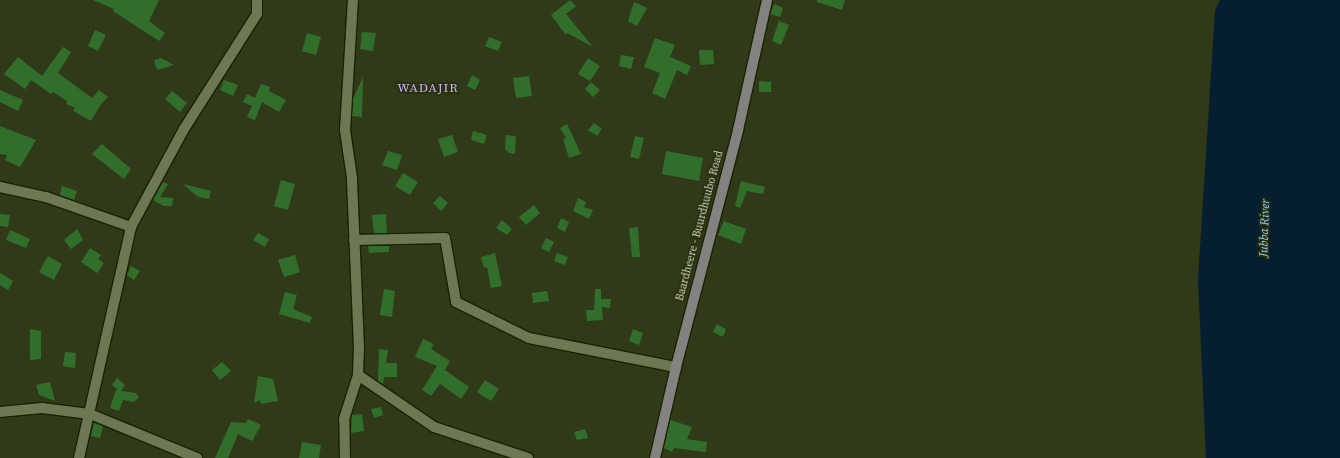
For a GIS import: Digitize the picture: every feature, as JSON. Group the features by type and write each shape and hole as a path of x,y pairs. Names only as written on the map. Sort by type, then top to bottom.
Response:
{"main road":[{"name":"Baardheere - Buurdhuubo Road","path":"655,458 676,367 738,130 767,0"}],"street":[{"path":"79,458 131,227 184,129 257,14 257,0"},
{"path":"345,458 344,419 358,375 352,178 345,130 353,0"},
{"path":"0,187 46,197 131,227"},
{"path":"354,240 445,238 456,302 529,338 676,367"},
{"path":"358,375 434,427 528,458"},
{"path":"0,412 42,408 90,414 197,458"}],"water":[{"name":"Jubba River","path":"1220,0 1340,0 1340,458 1206,458 1198,280 1215,10"}],"building":[{"path":"93,0 159,0 149,21 165,33 159,41 113,11 114,9"},
{"path":"570,0 576,6 566,14 593,47 567,33 566,35 551,15"},
{"path":"817,0 845,0 842,10 817,2"},
{"path":"634,2 647,8 637,26 628,21"},
{"path":"774,4 783,8 780,17 770,14"},
{"path":"779,21 789,25 781,45 772,41"},
{"path":"95,30 106,35 98,51 88,46"},
{"path":"362,32 376,33 373,51 360,49"},
{"path":"307,33 321,37 316,55 302,51"},
{"path":"489,37 502,42 498,51 485,46"},
{"path":"655,38 675,45 670,57 691,66 687,75 677,70 665,99 652,93 660,73 644,67"},
{"path":"63,47 71,52 58,73 92,98 99,90 108,97 101,104 91,121 73,111 75,108 66,104 67,101 53,92 51,94 31,80 25,89 4,74 18,57 42,76"},
{"path":"699,50 713,50 714,64 700,65"},
{"path":"621,55 634,57 631,69 619,66"},
{"path":"161,58 174,65 157,70 154,60"},
{"path":"588,58 600,66 590,81 578,74"},
{"path":"472,75 480,80 475,90 467,86"},
{"path":"529,76 532,96 516,98 513,78"},
{"path":"363,77 362,117 352,116 353,99"},
{"path":"224,80 238,85 233,96 220,90"},
{"path":"759,81 771,82 771,92 759,92"},
{"path":"591,82 600,90 593,97 585,89"},
{"path":"261,84 270,87 269,91 286,100 279,112 262,102 255,120 247,117 252,106 243,102 247,94 255,98"},
{"path":"0,90 23,100 18,111 0,102"},
{"path":"172,91 187,103 180,112 165,99"},
{"path":"594,123 602,129 597,136 588,130"},
{"path":"567,124 581,154 569,158 563,139 566,138 560,128"},
{"path":"0,126 36,140 20,167 5,160 7,155 0,154"},
{"path":"473,131 487,135 484,144 471,140"},
{"path":"452,135 458,152 444,157 438,139"},
{"path":"506,135 516,136 515,154 509,153 505,149"},
{"path":"635,136 644,138 639,159 630,157"},
{"path":"102,144 131,169 124,179 92,154"},
{"path":"388,151 402,155 397,170 382,165"},
{"path":"666,151 703,158 699,181 662,174"},
{"path":"403,173 418,182 410,195 395,186"},
{"path":"281,180 295,184 288,210 274,206"},
{"path":"741,181 765,187 763,194 747,191 740,208 735,206"},
{"path":"163,182 168,184 160,197 173,198 172,206 164,206 153,200"},
{"path":"183,184 211,191 209,199 198,197"},
{"path":"62,186 77,191 74,200 60,195"},
{"path":"440,196 448,203 441,211 433,203"},
{"path":"578,198 586,202 584,207 593,210 589,219 573,211"},
{"path":"534,205 540,213 526,225 519,217"},
{"path":"0,214 10,215 8,227 0,226"},
{"path":"386,214 387,233 374,233 372,215"},
{"path":"561,218 569,222 565,232 557,228"},
{"path":"502,220 512,229 507,235 496,228"},
{"path":"724,221 746,229 741,244 718,235"},
{"path":"638,227 640,257 632,257 629,228"},
{"path":"77,229 83,240 71,249 64,240"},
{"path":"10,230 30,239 26,248 6,240"},
{"path":"258,233 269,239 265,247 253,240"},
{"path":"546,238 554,242 549,252 541,248"},
{"path":"368,246 389,246 389,252 369,253"},
{"path":"90,248 101,255 98,259 104,263 97,273 81,262"},
{"path":"495,253 502,286 491,288 487,267 484,268 481,257"},
{"path":"557,253 568,257 565,265 554,261"},
{"path":"295,255 300,272 284,277 278,260"},
{"path":"48,256 62,264 54,280 39,272"},
{"path":"131,266 140,271 134,280 127,275"},
{"path":"0,273 13,281 8,290 0,285"},
{"path":"384,289 395,291 392,317 380,315"},
{"path":"595,289 601,289 601,299 611,299 610,308 602,307 603,320 587,321 586,310 594,310"},
{"path":"547,291 549,301 533,303 532,293"},
{"path":"285,292 297,295 293,309 312,317 310,323 279,314"},
{"path":"717,324 726,329 723,337 713,332"},
{"path":"30,329 41,331 41,359 30,360"},
{"path":"633,329 643,333 639,345 629,341"},
{"path":"423,339 434,344 431,349 450,361 445,370 469,387 461,399 440,384 431,396 422,390 437,366 415,357"},
{"path":"379,349 388,350 386,363 397,363 397,377 384,377 383,384 378,381"},
{"path":"65,352 76,353 75,368 63,366"},
{"path":"222,362 231,371 220,380 212,370"},
{"path":"258,376 273,379 278,401 261,404 260,400 254,403"},
{"path":"117,378 125,385 121,391 136,393 139,397 134,402 123,400 119,411 110,408 116,390 118,390 112,385"},
{"path":"485,380 499,389 491,401 477,392"},
{"path":"50,382 55,401 39,395 36,385"},
{"path":"381,407 383,415 374,418 371,409"},
{"path":"362,414 364,431 351,433 352,415"},
{"path":"248,419 261,425 252,441 238,434 228,458 215,458 231,422 246,423"},
{"path":"670,420 692,427 687,439 707,442 706,452 674,448 672,452 664,448"},
{"path":"94,423 103,426 100,438 91,436"},
{"path":"585,429 588,438 577,440 574,432"},
{"path":"302,442 321,445 319,458 299,458"}],"district":[{"name":"WADAJIR","path":"428,88"}]}
